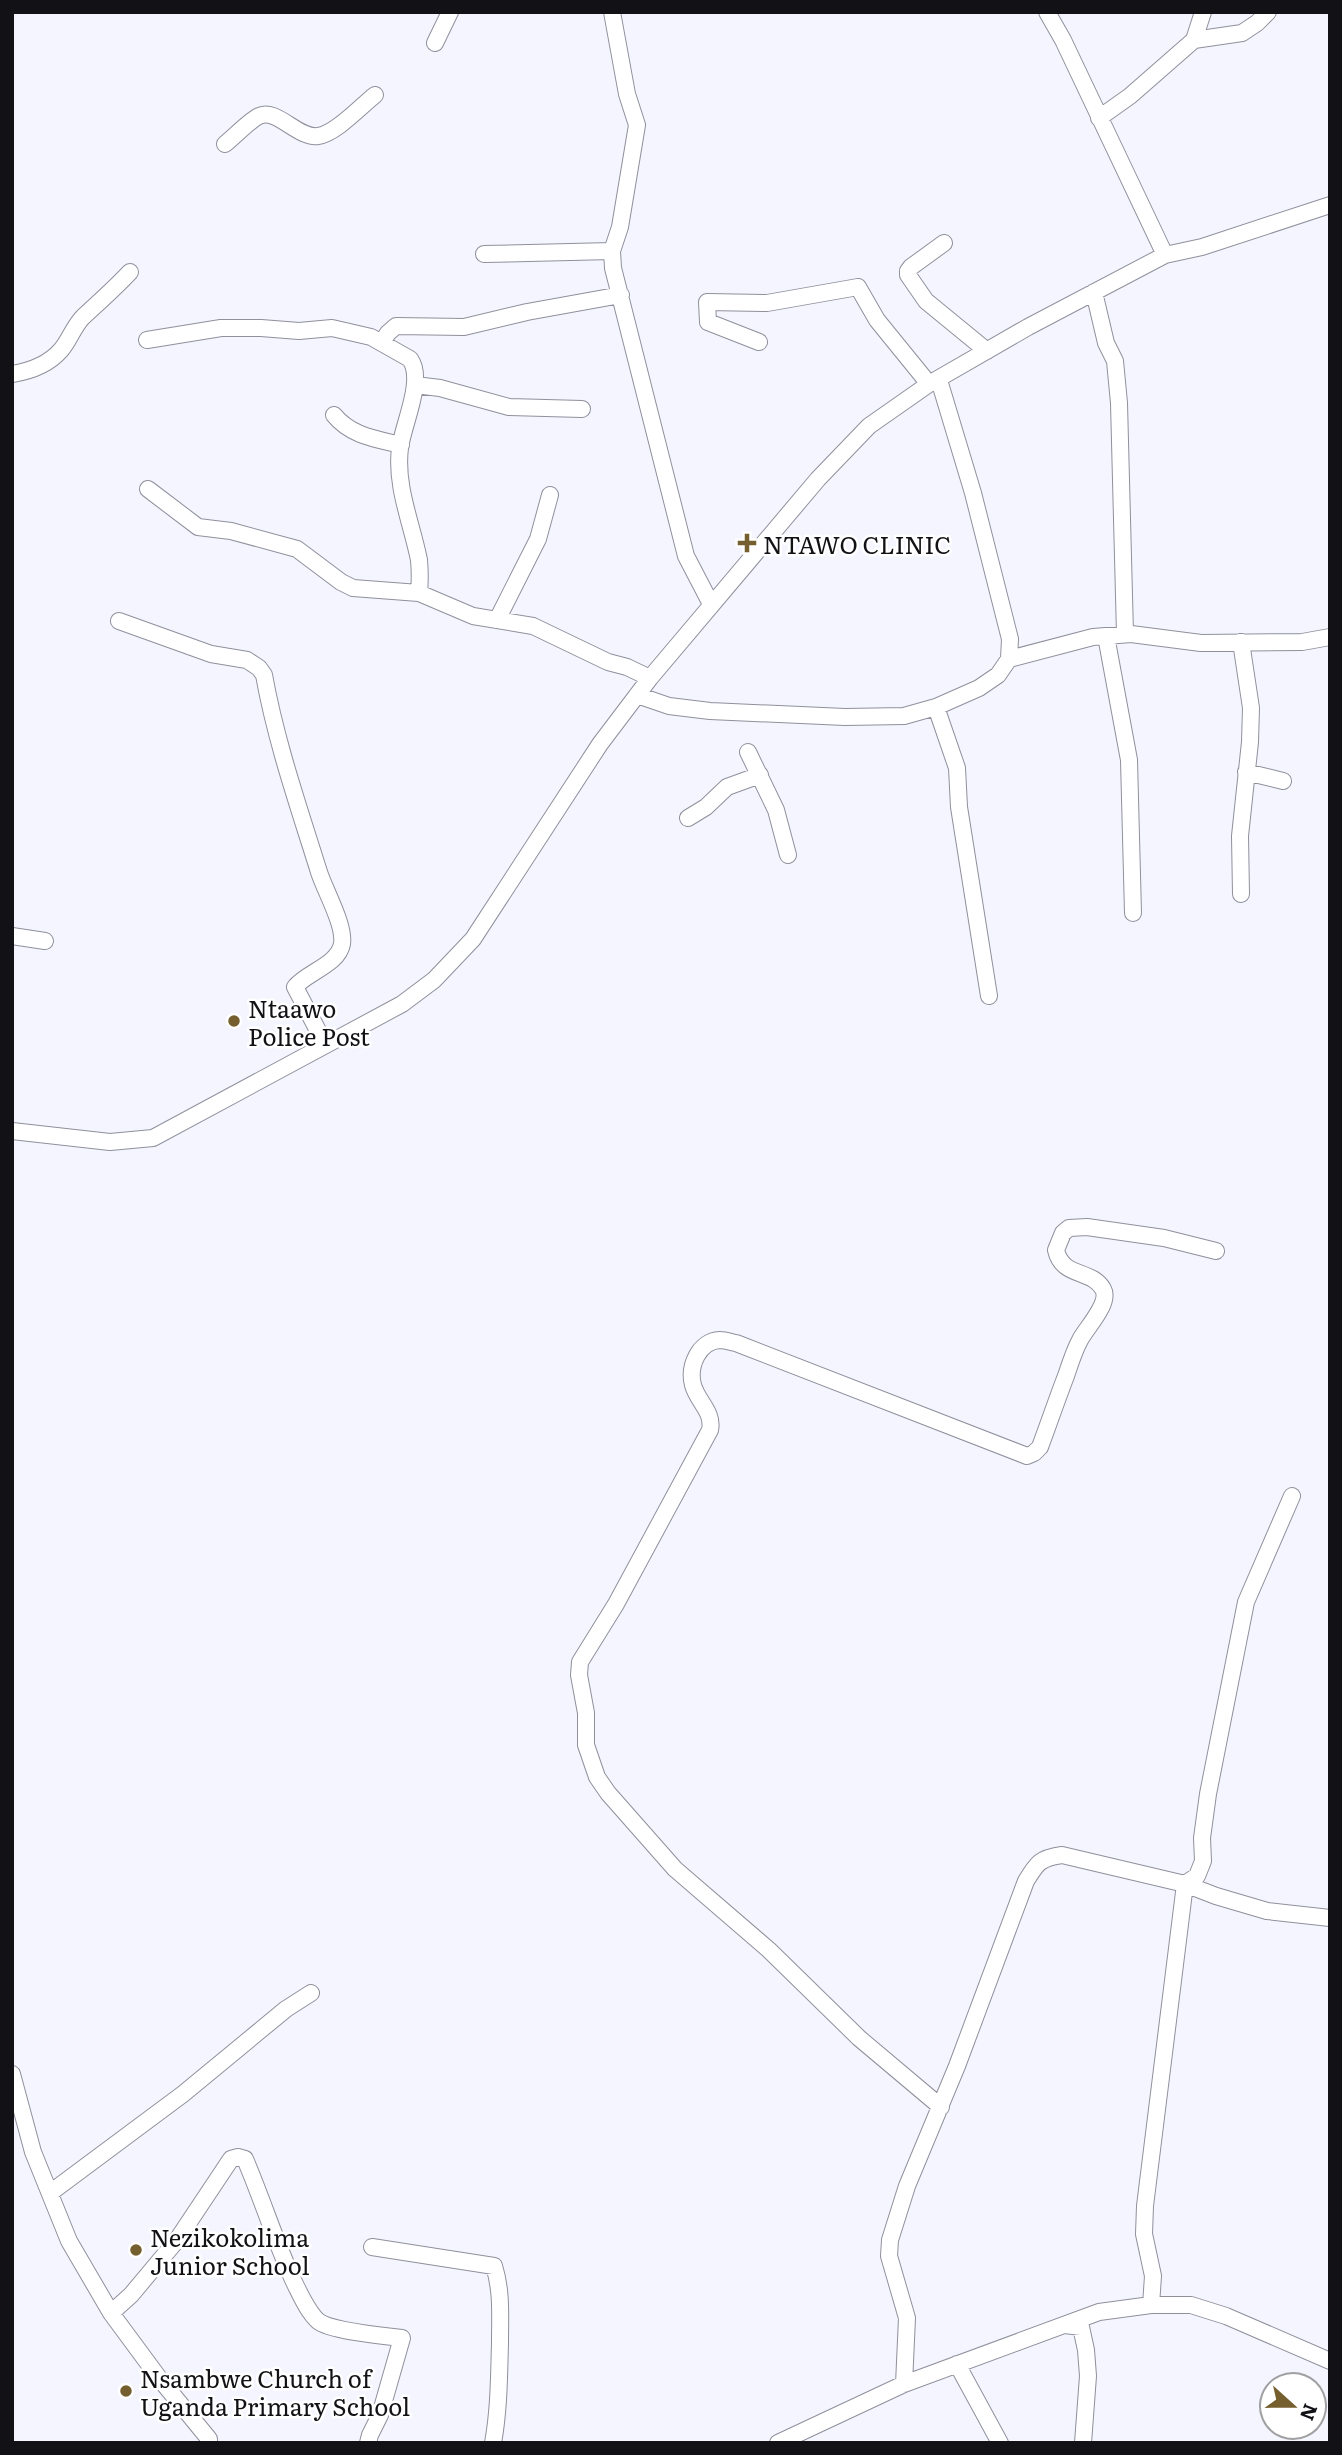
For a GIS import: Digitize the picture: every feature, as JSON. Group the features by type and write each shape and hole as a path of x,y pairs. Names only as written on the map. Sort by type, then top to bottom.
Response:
{"street":[{"path":"435,43 450,12"},
{"path":"612,12 627,94 637,125 620,227 612,251 613,268 686,555 711,604"},
{"path":"1047,12 1063,40 1165,255"},
{"path":"1099,118 1130,96 1194,40 1203,12"},
{"path":"1194,40 1242,33 1268,12"},
{"path":"225,144 259,116 270,114 310,135 319,136 332,130 375,95"},
{"path":"12,1131 110,1142 153,1138 402,1004 434,980 473,939 600,744 650,678 818,479 869,426 934,382 987,351 1165,255 1202,247 1330,205"},
{"path":"944,243 911,267 908,275 926,301 987,351"},
{"path":"484,254 612,251"},
{"path":"12,374 45,364 61,350 83,318 130,272"},
{"path":"637,695 668,706 710,711 845,717 904,716 979,688 998,675 1009,659 1010,639 973,493 934,382 877,320 858,288 767,303 707,302 708,322 759,342"},
{"path":"1094,292 1106,343 1115,360 1119,403 1125,634"},
{"path":"382,342 397,326 464,327 527,312 621,295"},
{"path":"147,340 221,328 299,331 332,328 371,337 410,359 414,365 415,385 401,445 400,478 419,563 419,593"},
{"path":"415,385 440,388 509,407 582,409"},
{"path":"334,415 343,426 363,436 401,445"},
{"path":"148,489 198,527 231,531 297,549 353,588 419,593 472,615 533,626 608,662 650,678"},
{"path":"497,620 538,539 550,495"},
{"path":"119,621 211,654 247,660 260,668 264,675 278,736 320,874 341,932 342,943 335,956 295,987 325,1044"},
{"path":"1009,659 1093,637 1125,634 1201,643 1302,642 1330,637"},
{"path":"1106,636 1129,760 1133,912"},
{"path":"1241,642 1251,708 1240,836 1241,894"},
{"path":"936,706 957,768 959,807 989,996"},
{"path":"748,752 776,810 788,855"},
{"path":"1246,772 1283,781"},
{"path":"688,818 706,807 727,787 760,775"},
{"path":"12,936 45,941"},
{"path":"941,2107 859,2038 769,1950 676,1869 608,1793 597,1777 586,1745 586,1713 579,1675 580,1662 616,1604 710,1430 712,1422 693,1385 691,1371 698,1352 709,1343 721,1340 736,1343 1027,1456 1040,1447 1079,1341 1102,1306 1105,1294 1102,1286 1093,1279 1067,1268 1061,1262 1056,1250 1063,1233 1069,1228 1087,1227 1164,1238 1216,1251"},
{"path":"1185,1884 1197,1877 1203,1861 1202,1838 1209,1794 1246,1602 1292,1496"},
{"path":"904,2384 907,2318 888,2256 890,2240 907,2186 941,2107 1026,1881 1040,1862 1045,1857 1062,1855 1185,1884 1267,1911 1330,1918"},
{"path":"1151,2305 1153,2276 1144,2234 1145,2206 1185,1884"},
{"path":"50,2193 130,2135 286,2009 311,1993"},
{"path":"12,2074 33,2152 69,2241 111,2313 159,2378 211,2441"},
{"path":"111,2313 131,2295 177,2240 231,2159 238,2157 245,2160 260,2192 279,2250 306,2305 319,2322 343,2329 402,2338 380,2415 368,2443"},
{"path":"372,2247 495,2266 500,2285 500,2330 498,2416 493,2443"},
{"path":"778,2443 904,2384 1099,2312 1151,2305 1191,2305 1226,2316 1330,2361"},
{"path":"1063,2325 1081,2327 1086,2350 1088,2376 1083,2443"},
{"path":"957,2364 1000,2443"}],"place":[{"name":"NTAWO CLINIC","path":"747,543"},
{"name":"Ntaawo Police Post","path":"234,1021"},
{"name":"Nezikokolima Junior School","path":"136,2250"},
{"name":"Nsambwe Church of Uganda Primary School","path":"126,2391"}]}
